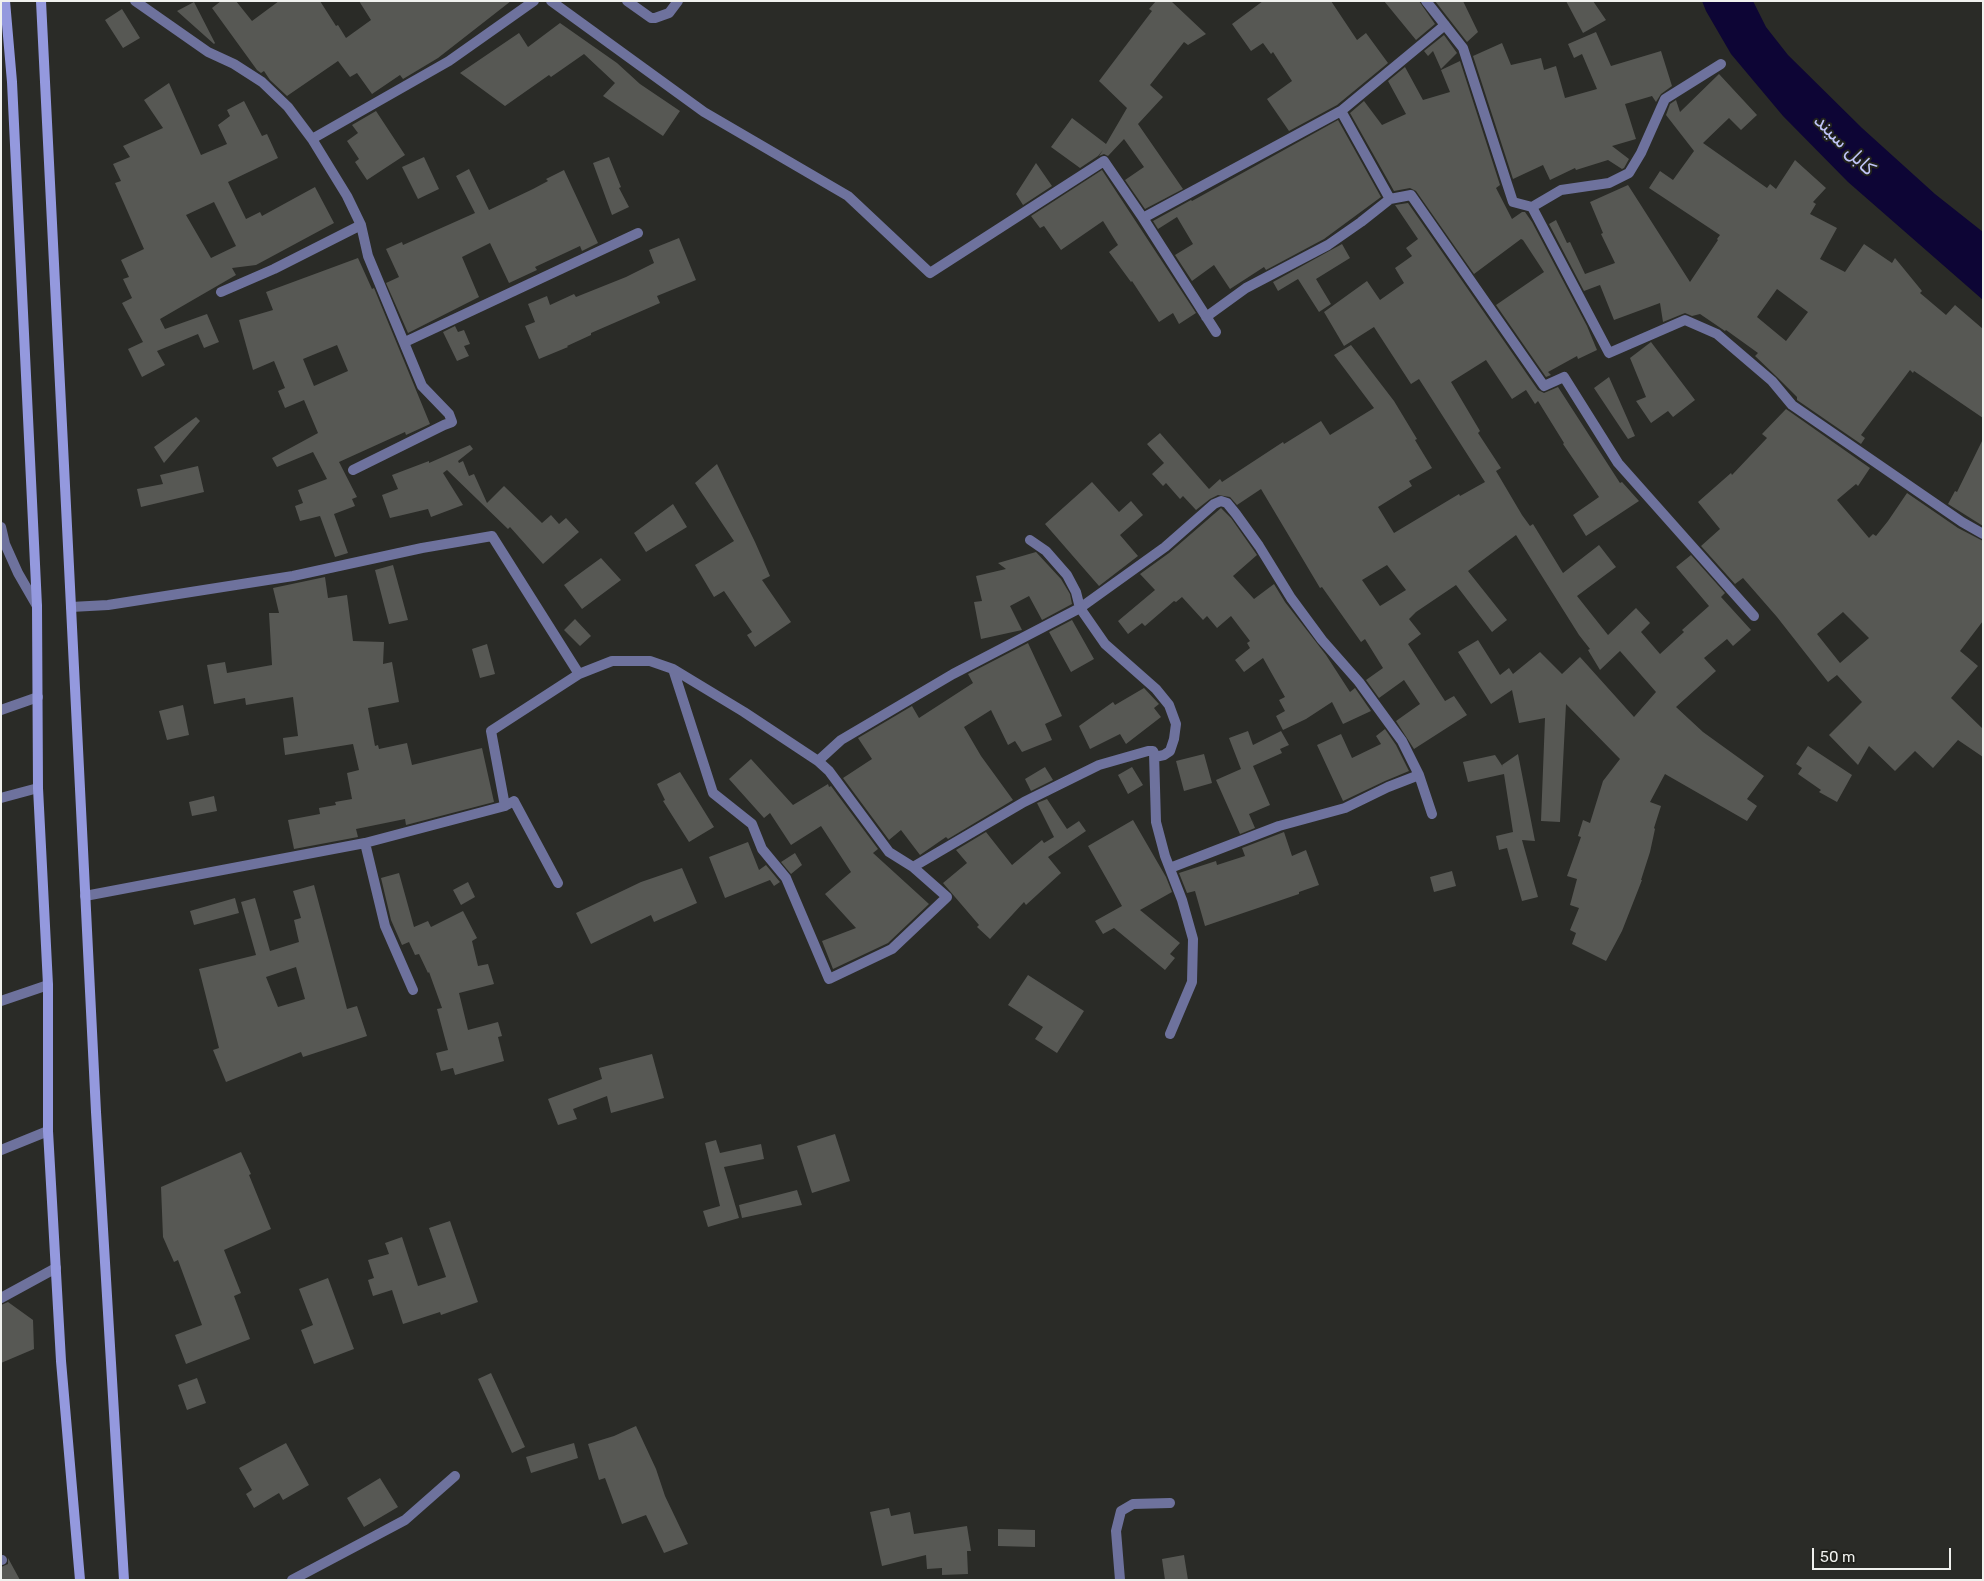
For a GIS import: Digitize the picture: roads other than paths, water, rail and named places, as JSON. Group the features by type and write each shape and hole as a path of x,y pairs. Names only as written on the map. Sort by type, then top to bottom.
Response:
{"main road":[{"path":"5,1 12,82 37,606 38,788 48,985 48,1131 61,1361 80,1580"},
{"path":"41,1 96,1112 124,1580"}],"street":[{"path":"135,1 208,52 234,64 262,82 288,107 312,139 347,196 361,226 368,256 422,386 449,414 452,422 444,424 354,470"},
{"path":"312,139 449,61 534,1"},
{"path":"551,1 704,112 848,196 930,273 1104,161 1216,332"},
{"path":"627,1 651,18 655,18 669,13 678,1"},
{"path":"1426,1 1463,48 1513,202 1532,208 1609,353 1686,320 1717,334 1772,381 1792,405 1938,506 1983,534"},
{"path":"1143,218 1341,111 1445,25"},
{"path":"1532,208 1561,190 1608,183 1629,173 1641,153 1665,99 1721,64"},
{"path":"1341,111 1390,199"},
{"path":"1206,317 1246,288 1328,245 1390,199 1411,195 1544,386 1564,377 1618,463 1754,616"},
{"path":"221,292 274,269 361,226"},
{"path":"405,342 638,233"},
{"path":"818,761 841,740 953,674 1080,608 1165,547 1214,504 1221,501 1227,504 1259,546 1291,598 1322,640 1359,682 1402,741 1420,775 1432,814"},
{"path":"1,527 3,544 37,606"},
{"path":"71,607 108,605 293,576 422,548 492,536 579,674"},
{"path":"1030,540 1046,551 1067,575 1076,592 1080,608 1105,644 1156,689 1169,705 1176,724 1174,740 1170,751 1164,755 1155,756"},
{"path":"505,806 491,732 579,674 612,661 650,661 673,670 744,712 818,761 829,771 890,852 913,867 947,897 892,949 829,979 786,878 762,849 752,824 713,793 673,670"},
{"path":"1,710 38,697"},
{"path":"913,867 1024,802 1099,765 1153,751 1155,756 1156,822 1193,939 1192,982 1170,1034"},
{"path":"1170,868 1279,826 1345,808 1388,787 1420,775"},
{"path":"1,798 38,788"},
{"path":"86,896 365,842 505,806 514,800 558,883"},
{"path":"365,842 385,926 413,990"},
{"path":"1,1001 48,985"},
{"path":"1,1150 48,1131"},
{"path":"1,1298 56,1268"},
{"path":"292,1580 405,1520 455,1476"},
{"path":"1120,1580 1116,1531 1121,1512 1133,1504 1170,1503"}],"water":[{"name":"کابل سيند","path":"1702,1 1753,1 1766,27 1788,55 1862,128 1935,194 1983,232 1983,300 1848,182 1783,116 1731,54"}]}
